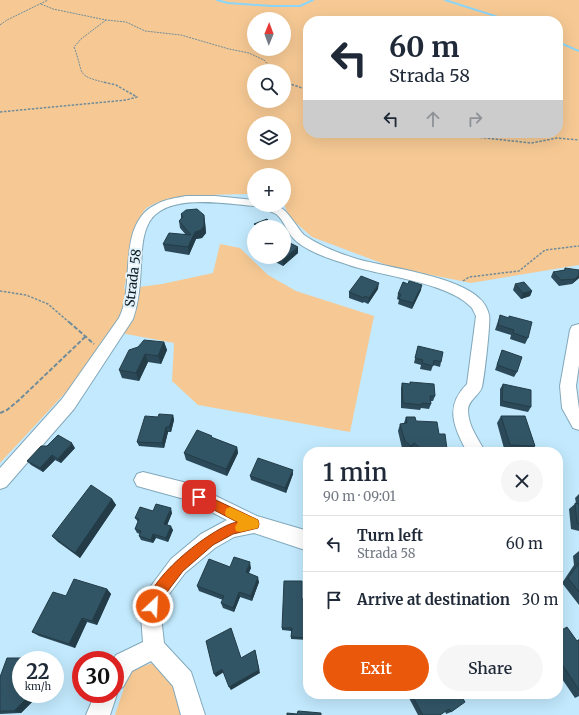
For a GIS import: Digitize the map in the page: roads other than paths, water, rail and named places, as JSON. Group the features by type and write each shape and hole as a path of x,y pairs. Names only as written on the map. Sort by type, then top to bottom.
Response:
{"street":[{"name":"Strada 58","path":"0,481 22,454 69,403 126,319 132,303 137,243 144,220 151,212 160,206 172,202 191,200 247,203"},
{"path":"281,212 298,236 314,247 353,262 420,278 452,289 465,295 476,303 483,316 474,387 465,396 460,409 464,430 473,447"},
{"path":"579,329 577,330 568,386 570,408 579,423"},
{"path":"143,480 168,485 191,492 254,524 303,539"},
{"path":"192,715 183,680 154,648 151,616 155,597 178,566 208,541 231,528 254,524"},
{"path":"124,663 154,648"},
{"path":"98,715 103,703"}],"waterway":[{"path":"217,0 228,3 272,6 300,6 313,0"},
{"path":"445,0 495,16"},
{"path":"563,44 579,51"}]}
